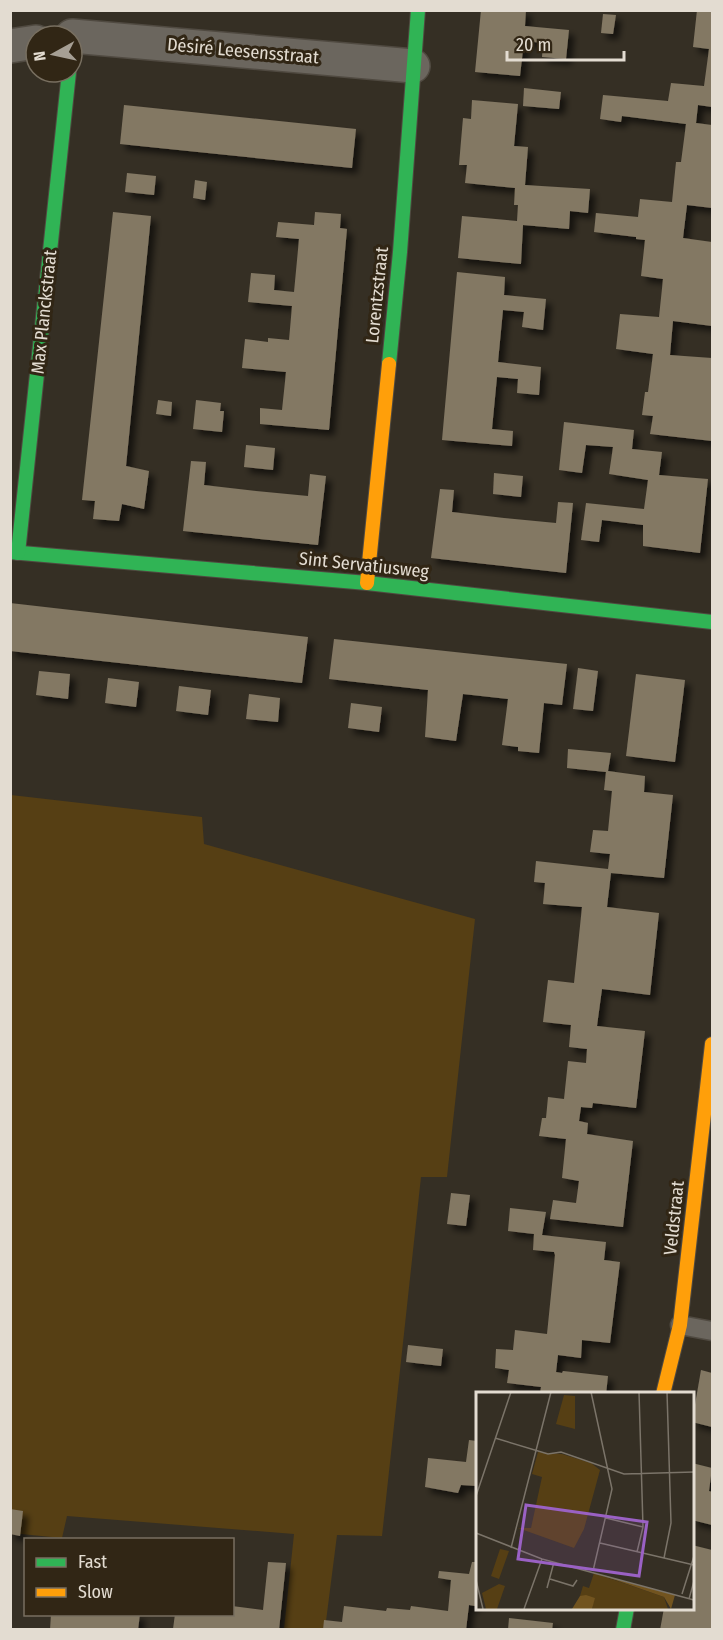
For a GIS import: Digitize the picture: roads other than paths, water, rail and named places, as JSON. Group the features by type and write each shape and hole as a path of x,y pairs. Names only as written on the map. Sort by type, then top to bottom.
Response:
{"street":[{"name":"Lorentzstraat","path":"366,583 400,252 418,10"},
{"name":"Désiré Leesensstraat","path":"84,40 413,66"},
{"name":"Max Planckstraat","path":"14,552 68,84"},
{"name":"Sint Servatiusweg","path":"14,552 366,583 712,622"},
{"name":"Veldstraat","path":"663,1392 680,1325 706,1154 712,1044"},
{"path":"623,1629 627,1610"}],"lane":[{"path":"680,1325 712,1331"}]}
